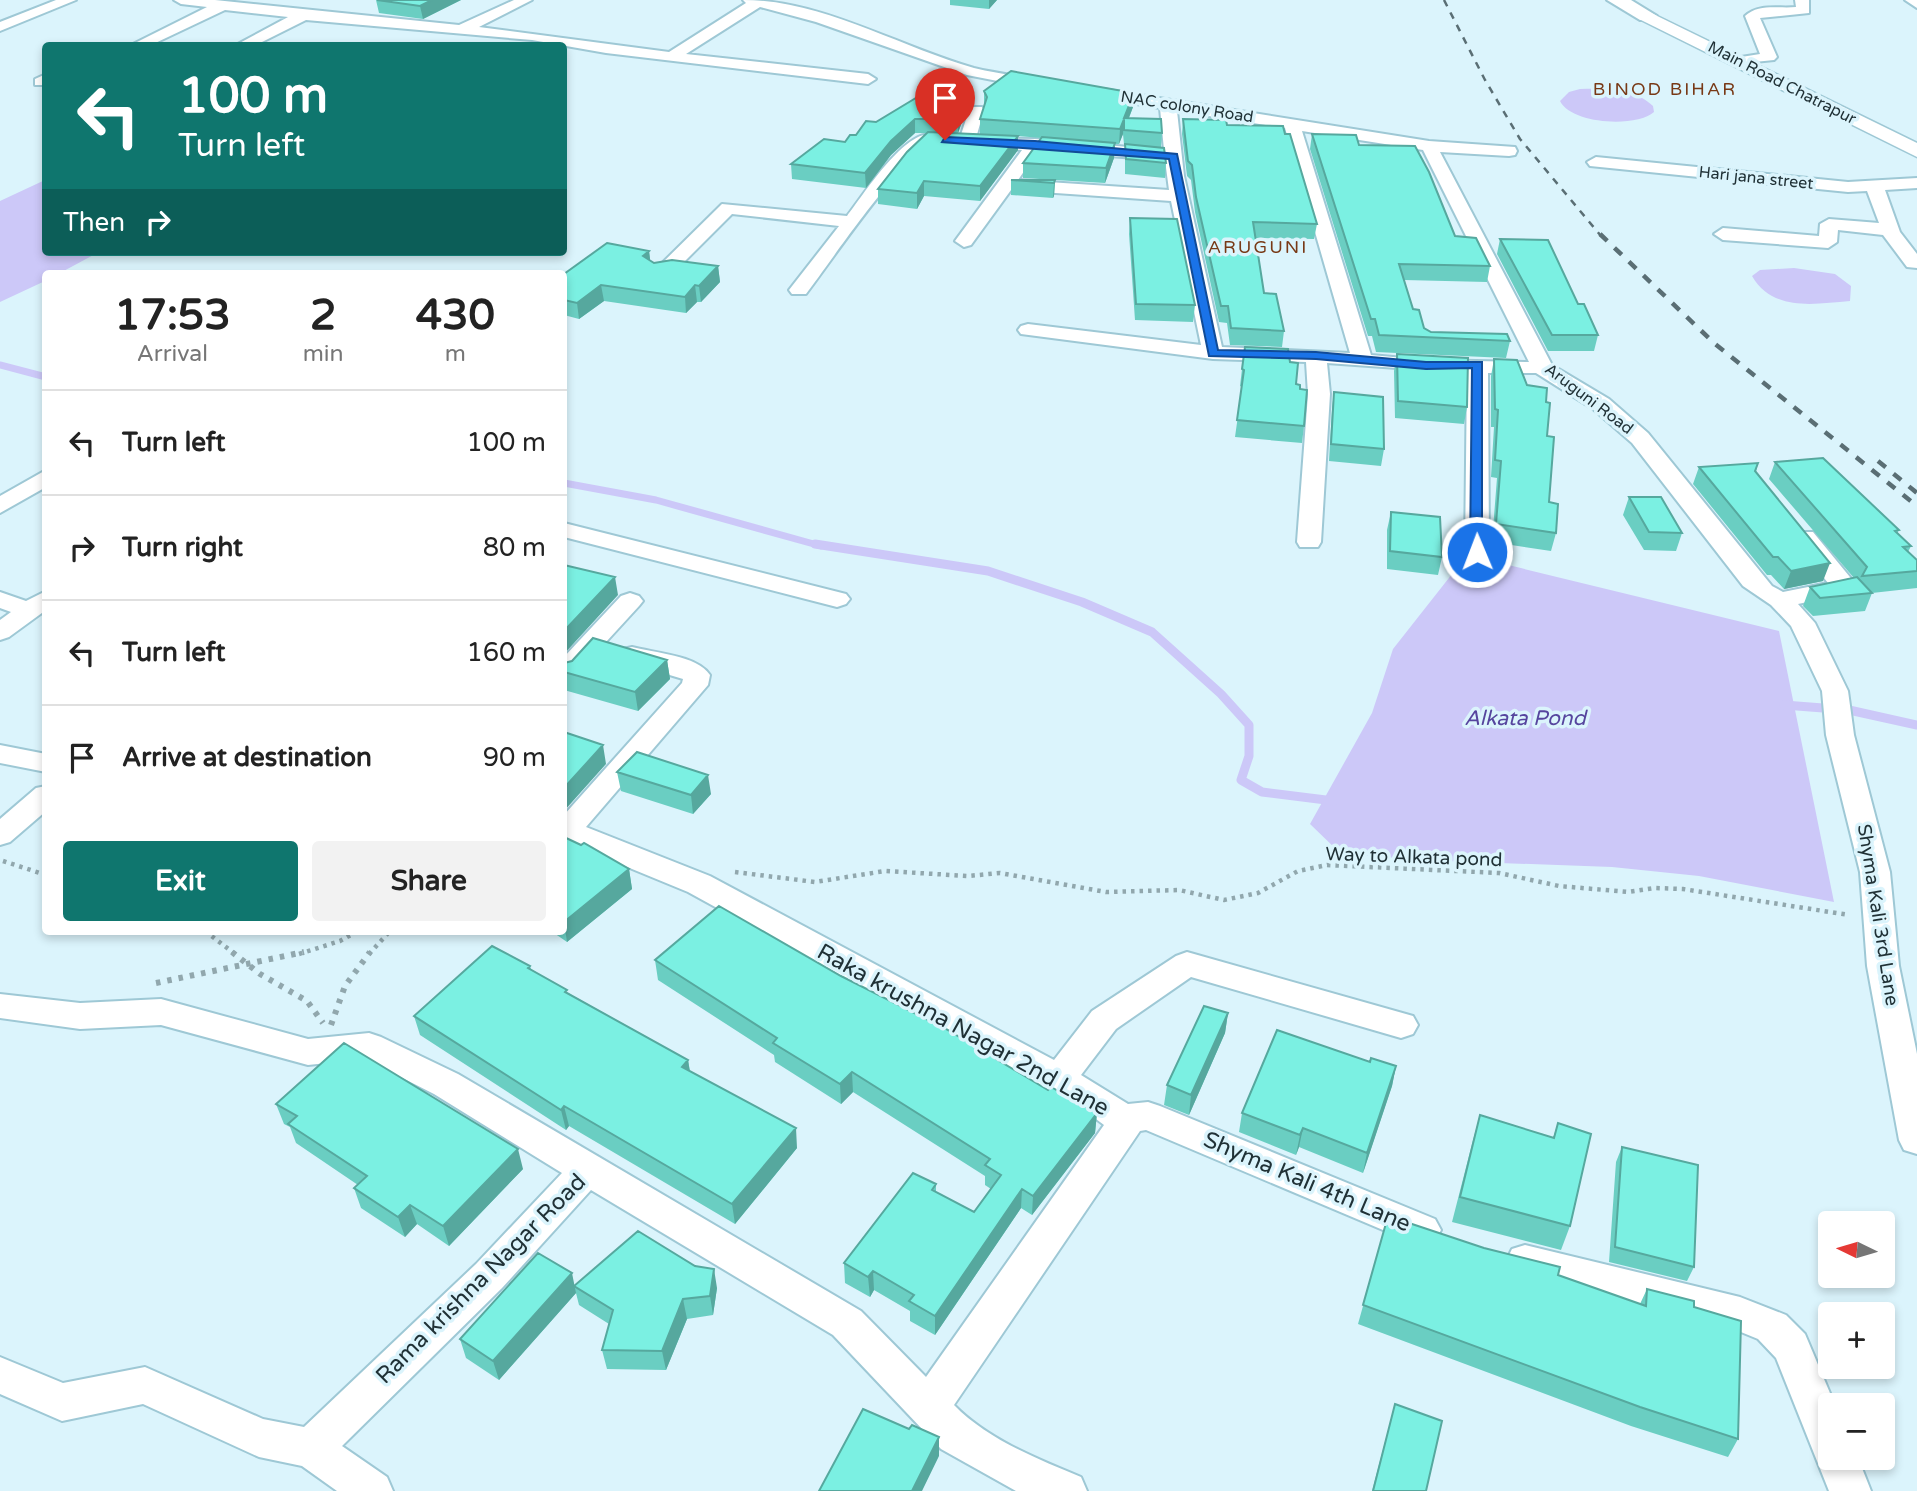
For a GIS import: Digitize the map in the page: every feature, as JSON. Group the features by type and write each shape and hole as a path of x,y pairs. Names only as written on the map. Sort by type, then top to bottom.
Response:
{"main road":[{"path":"1617,0 1647,16"}],"street":[{"path":"0,27 69,0"},
{"path":"181,0 458,31 532,36 671,57 868,79"},
{"path":"458,31 525,0"},
{"path":"1740,61 1769,57 1752,16 1763,10 1804,10 1802,0"},
{"path":"1912,0 1917,4"},
{"path":"671,57 754,1 821,19 972,72 1051,87"},
{"path":"144,42 223,5"},
{"path":"249,42 304,15"},
{"name":"Main Road Chatrapur","path":"1647,16 1917,151"},
{"name":"NAC colony Road","path":"1076,91 1168,103 1429,146 1509,151"},
{"path":"1168,103 1180,196 1213,353"},
{"path":"967,141 976,110"},
{"path":"1293,124 1315,208 1362,360"},
{"path":"799,290 899,161 923,139 1035,144 1173,156"},
{"path":"964,242 1035,144"},
{"name":"Aruguni Road","path":"1429,146 1517,322 1544,369 1601,404 1640,438 1752,581 1780,600 1802,623 1837,706"},
{"name":"Hari jana street","path":"1595,162 1848,187 1917,183"},
{"path":"1006,184 1180,196"},
{"path":"1873,187 1880,196 1890,230 1914,263"},
{"path":"663,272 728,208 852,222"},
{"path":"1723,233 1828,242 1829,224 1890,230"},
{"path":"1028,330 1213,353 1316,356 1426,366 1478,365 1544,369"},
{"path":"1309,542 1319,394 1316,356"},
{"path":"1477,552 1478,365"},
{"path":"0,506 42,480"},
{"path":"1780,600 1845,587 1787,517"},
{"path":"567,531 837,599"},
{"path":"0,600 37,604"},
{"path":"567,669 630,601"},
{"path":"0,632 37,604"},
{"path":"567,828 580,817 686,695 695,684 697,675 680,667 591,644"},
{"name":"Shyma Kali 3rd Lane","path":"1837,706 1840,735 1875,872 1883,966 1917,1140"},
{"path":"0,754 42,762"},
{"path":"0,835 42,798"},
{"name":"Raka krushna Nagar 2nd Lane","path":"567,831 699,884 1092,1097 1122,1119 1122,1132 929,1407"},
{"path":"1058,1080 1104,1020 1186,964 1401,1025"},
{"path":"0,1006 80,1016 161,1012 308,1052 369,1046 446,1084 587,1170"},
{"name":"Shyma Kali 4th Lane","path":"1122,1119 1148,1116 1399,1222 1456,1241"},
{"name":"Rama krishna Nagar Road","path":"311,1448 489,1276 587,1170 847,1323 955,1435 1040,1482 1066,1491"},
{"path":"1491,1252 1740,1314 1772,1327 1791,1347 1818,1412"},
{"path":"0,1375 62,1402 145,1385 259,1438 311,1448 372,1491"},
{"path":"1842,1470 1850,1491"}],"path":[{"path":"0,861 42,874"},
{"name":"Way to Alkata pond","path":"731,872 815,883 885,871 968,876 1000,873 1106,892 1179,890 1224,900 1258,893 1298,871 1327,865 1499,873 1559,886 1628,892 1655,888 1683,889 1880,919"},
{"path":"210,935 251,966 307,1001 330,1032 334,1004 362,960 386,935"},
{"path":"149,986 251,966 341,941 351,935"}],"water":[{"path":"1580,89 1628,92 1646,100 1653,106 1654,112 1645,117 1619,122 1577,115 1566,109 1560,101 1569,92"},
{"path":"42,181 42,256 92,256 66,270 42,270 42,282 0,302 0,201"},
{"path":"1794,268 1835,274 1851,286 1850,301 1809,304 1783,301 1761,288 1752,276 1760,270"},
{"name":"Alkata Pond","path":"1467,555 1779,631 1834,902 1699,876 1612,867 1418,860 1340,853 1310,824 1372,713 1393,649"}],"building":[{"path":"377,0 432,0 420,6"},
{"path":"1011,71 1134,93 1124,118 1161,119 1162,133 1124,130 1124,119 1120,129 980,119 987,97 984,91"},
{"path":"939,84 968,91 958,119 915,119 891,141 865,173 791,164 824,139 845,142 850,135 856,135 866,121 876,122"},
{"path":"1183,119 1226,120 1227,125 1283,126 1285,134 1290,134 1317,224 1253,222 1264,293 1276,294 1284,331 1231,328 1228,306 1221,306 1196,197 1192,165 1188,161"},
{"path":"928,132 1018,136 980,186 924,181 917,193 878,189 907,152"},
{"path":"1312,134 1356,135 1359,145 1415,146 1429,172 1455,236 1476,238 1490,266 1399,264 1413,309 1419,310 1424,328 1431,332 1507,334 1510,341 1379,335 1375,319 1371,319"},
{"path":"1042,137 1115,143 1106,168 1023,163"},
{"path":"1125,144 1164,148 1166,163 1126,159"},
{"path":"1011,180 1055,180 1054,183"},
{"path":"1130,218 1177,219 1195,305 1136,304"},
{"path":"1500,239 1548,240 1578,304 1584,304 1598,335 1552,335"},
{"path":"607,243 649,251 643,256 654,263 672,260 718,266 685,297 601,285 577,303 567,301 567,272"},
{"path":"1245,347 1288,349 1290,362 1298,363 1296,384 1300,385 1300,389 1307,390 1304,426 1237,420"},
{"path":"1397,354 1468,358 1467,407 1398,401"},
{"path":"1494,359 1517,360 1527,385 1547,388 1546,402 1550,403 1547,436 1554,437 1549,502 1558,504 1556,533 1496,524 1501,461 1495,460 1498,410 1495,409"},
{"path":"1334,392 1383,397 1384,449 1331,444"},
{"path":"1823,458 1899,530 1895,531 1911,546 1903,547 1917,560 1917,571 1862,576 1867,567 1775,462"},
{"path":"1758,463 1755,471 1830,563 1791,571 1778,557 1773,557 1699,467"},
{"path":"1629,497 1661,497 1682,533 1649,532"},
{"path":"1391,512 1440,517 1442,557 1390,551"},
{"path":"567,566 615,577 567,628"},
{"path":"1857,577 1872,593 1820,598 1810,587"},
{"path":"593,638 667,660 635,692 567,673 567,662 572,661"},
{"path":"567,733 603,745 567,785"},
{"path":"637,752 708,775 691,795 617,772"},
{"path":"567,838 581,845 584,843 629,869 567,920"},
{"path":"719,906 841,976 946,1029 1048,1090 1051,1087 1097,1113 1033,1196 1022,1189 935,1316 909,1301 914,1295 873,1271 868,1277 844,1263 913,1173 936,1184 932,1190 974,1212 1001,1175 985,1165 990,1159 852,1072 840,1084 773,1043 777,1038 655,960"},
{"path":"492,946 530,966 528,968 567,990 565,992 688,1060 682,1067 796,1128 732,1204 564,1106 561,1110 414,1016"},
{"path":"1204,1006 1228,1013 1191,1095 1167,1085"},
{"path":"1277,1030 1370,1062 1371,1058 1396,1066 1367,1153 1303,1128 1300,1135 1242,1113"},
{"path":"344,1043 518,1149 443,1226 410,1205 398,1217 354,1188 367,1176 288,1124 297,1116 276,1104"},
{"path":"1480,1115 1554,1138 1558,1123 1591,1134 1570,1226 1460,1197"},
{"path":"1622,1147 1698,1165 1694,1267 1615,1247"},
{"path":"1388,1216 1484,1248 1560,1267 1558,1275 1646,1306 1647,1289 1694,1301 1694,1307 1741,1321 1738,1439 1640,1407 1363,1305"},
{"path":"638,1231 695,1266 714,1269 710,1296 683,1299 662,1351 602,1350 613,1310 574,1286"},
{"path":"538,1253 572,1273 493,1361 460,1339"},
{"path":"1395,1404 1442,1421 1426,1491 1373,1491"},
{"path":"863,1409 909,1429 912,1425 939,1437 912,1491 819,1491"}],"waterway":[{"path":"0,365 42,376"},
{"path":"567,484 656,500 821,546"},
{"path":"815,544 988,571 1082,602 1152,632 1221,694 1249,725 1249,756 1241,780 1262,792 1334,801"},
{"path":"1784,705 1849,710 1917,725"}],"railway":[{"path":"1444,0 1485,80 1520,139 1601,236"},
{"path":"1600,234 1714,343 1917,506"},
{"path":"1878,461 1917,493"}],"district":[{"name":"BINOD BIHAR","path":"1665,89"},
{"name":"ARUGUNI","path":"1258,247"}],"route":[{"path":"945,140 1035,144 1173,156 1213,353 1316,356 1426,366 1478,365 1477,552"}]}
